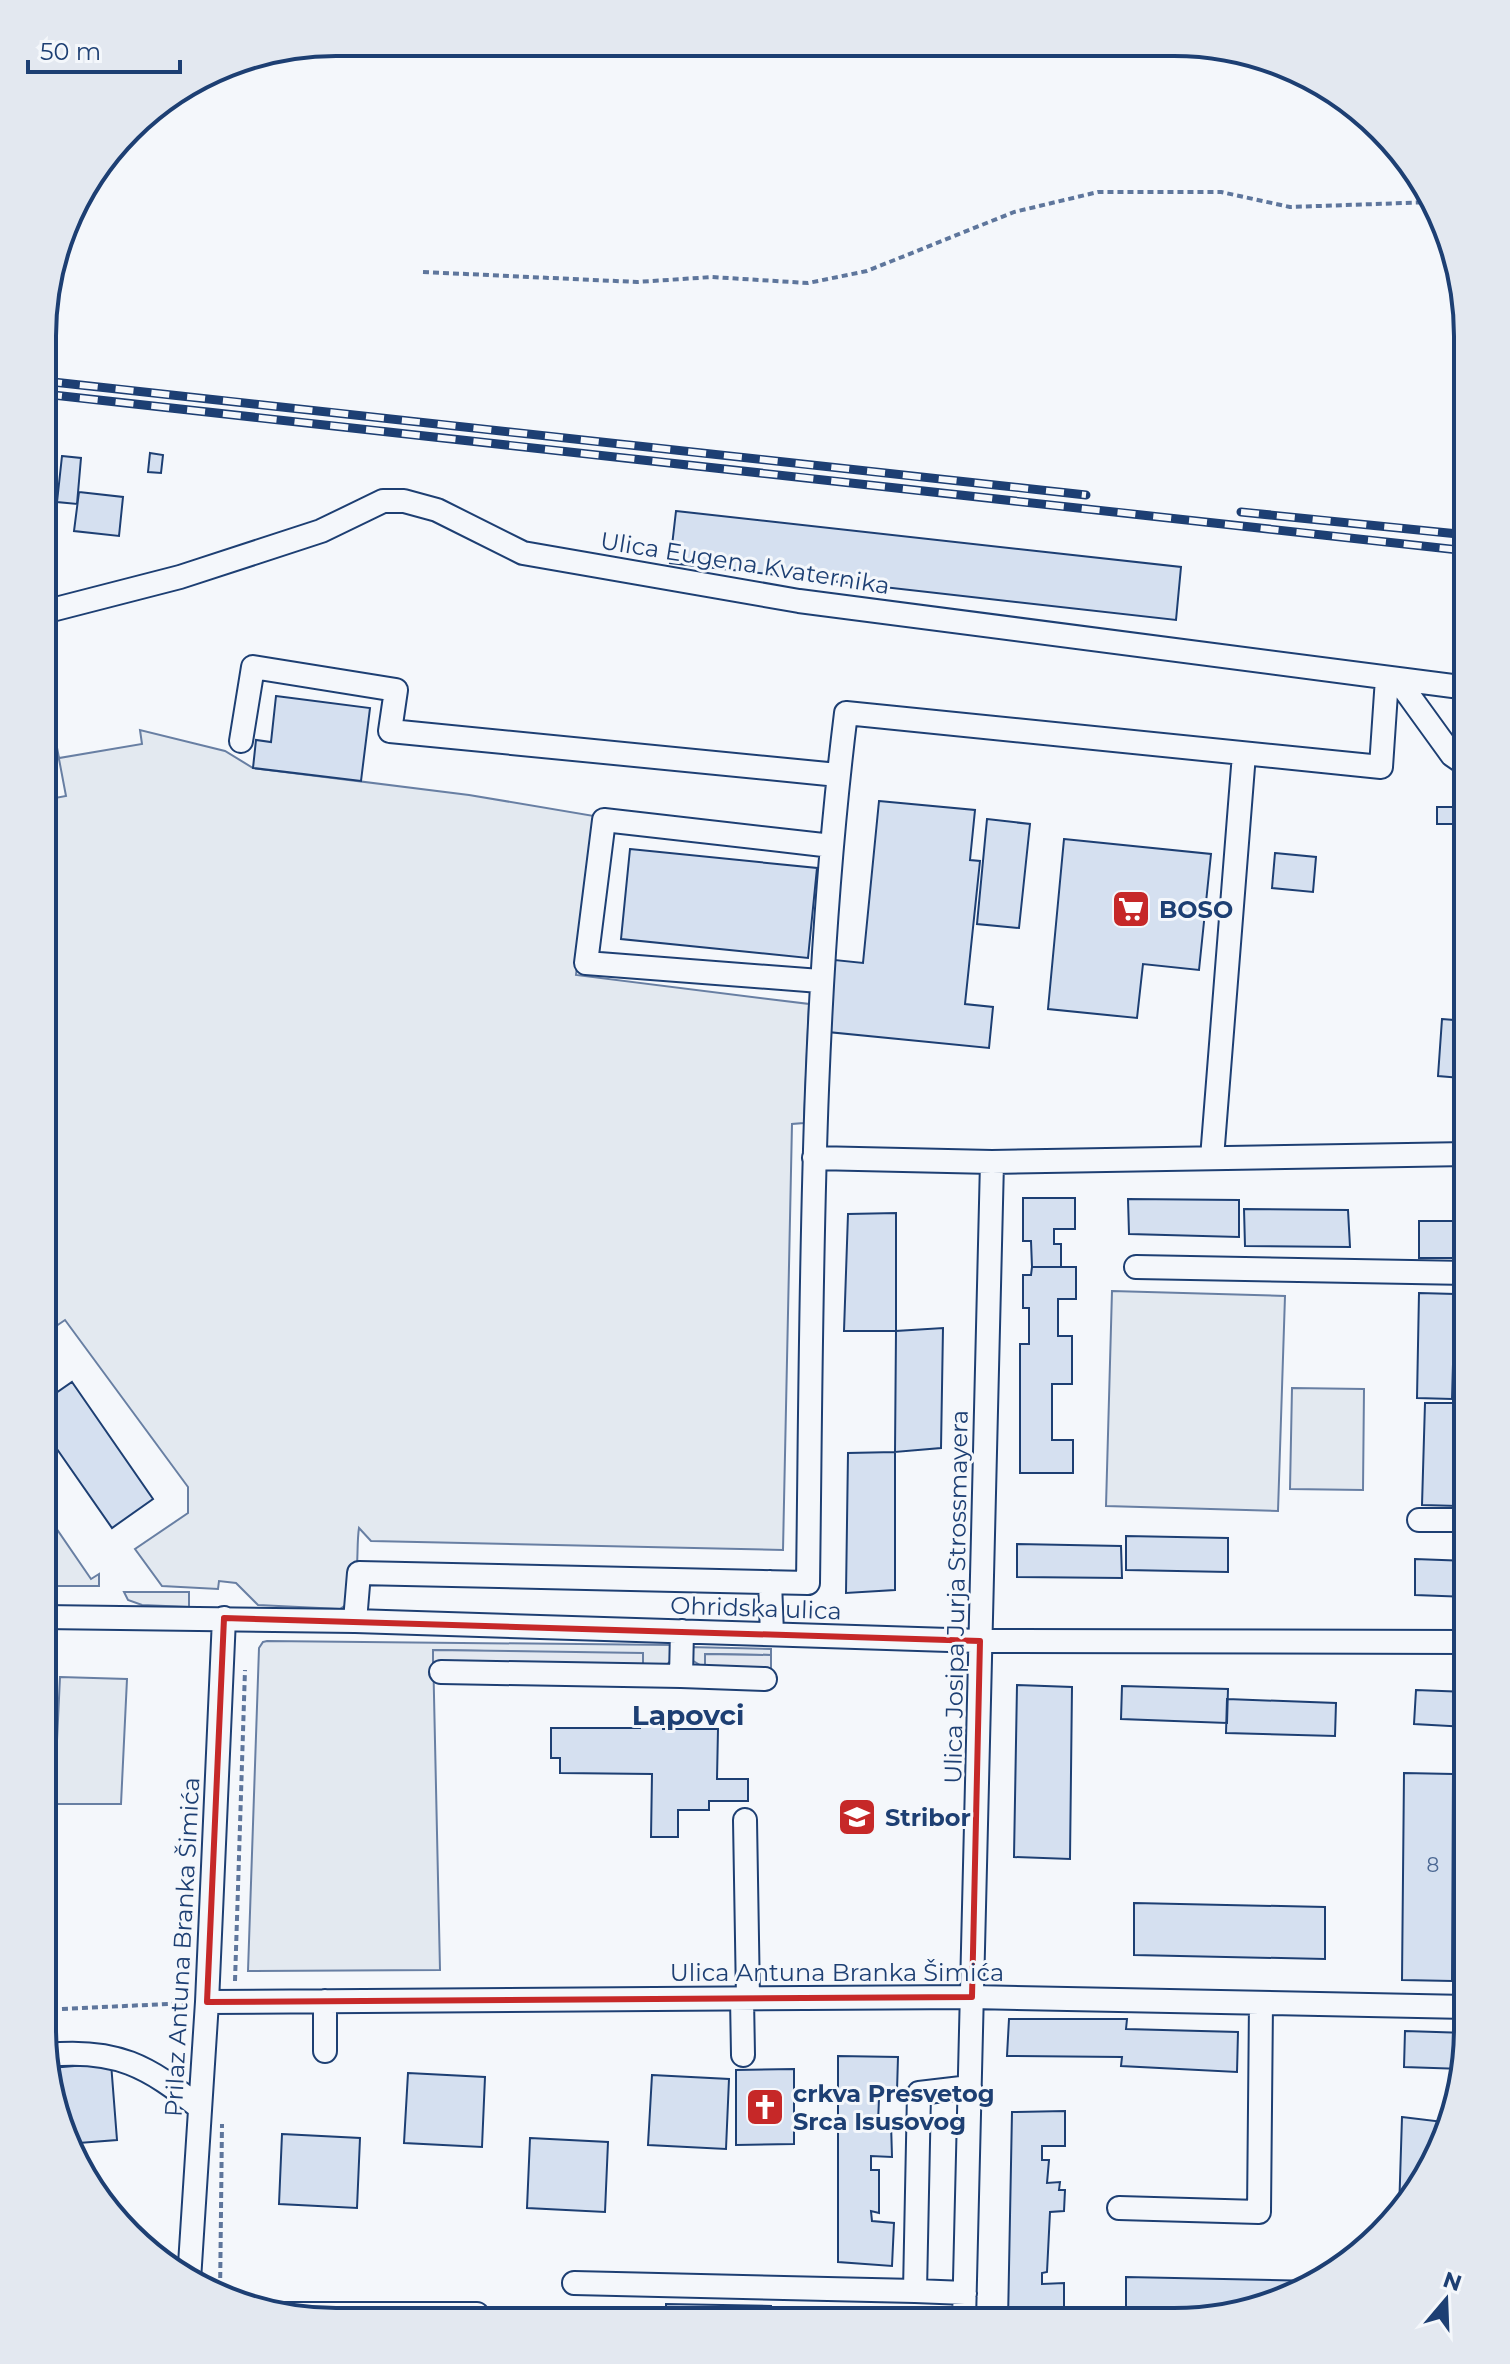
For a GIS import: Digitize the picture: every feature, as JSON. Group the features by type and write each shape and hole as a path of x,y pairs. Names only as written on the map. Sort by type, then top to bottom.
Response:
{"street":[{"name":"Ulica Eugena Kvaternika","path":"56,609 193,573 311,535 383,501 404,501 437,510 523,553 538,556 799,601 1454,686"},
{"path":"241,741 253,667 396,690 390,731 838,775"},
{"path":"355,1621 359,1573 808,1583 814,1158 820,981 846,713 1381,767 1392,678"},
{"path":"1392,678 1454,756"},
{"path":"1212,1158 1244,754"},
{"path":"820,981 586,963 604,820 832,846"},
{"path":"814,1158 992,1162 1454,1154"},
{"name":"Ulica Josipa Jurja Strossmayera","path":"964,2308 992,1162"},
{"path":"1136,1267 1453,1273"},
{"path":"1419,1520 1453,1520"},
{"path":"770,1582 772,1634"},
{"name":"Ohridska ulica","path":"56,1617 355,1621 980,1641 1453,1642"},
{"name":"Prilaz Antuna Branka Šimića","path":"190,2267 207,2002 224,1618"},
{"path":"681,1676 682,1631"},
{"path":"441,1672 765,1679"},
{"path":"743,2055 745,1820"},
{"name":"Ulica Antuna Branka Šimića","path":"207,2002 972,1997 1453,2007"},
{"path":"325,2001 325,2051"},
{"path":"1119,2208 1259,2212 1261,2003"},
{"path":"57,2055 122,2058 168,2082 200,2108"},
{"path":"915,2291 919,2093 970,2087"},
{"path":"574,2283 965,2293"}],"path":[{"path":"423,272 637,282 712,277 808,283 867,271 1014,212 1098,192 1221,192 1290,207 1420,202"},
{"path":"233,2002 245,1668"},
{"path":"56,2009 207,2002"},
{"path":"220,2283 222,2117"}],"highlighted area":[{"path":"224,1618 980,1641 972,1997 207,2002"}],"shaded area":[{"path":"140,730 225,751 253,768 469,795 594,816 576,975 809,1004 804,1123 792,1124 783,1550 371,1541 359,1528 355,1584 347,1603 340,1609 258,1605 236,1583 219,1581 218,1589 162,1586 135,1549 188,1513 188,1487 65,1320 56,1326 56,798 66,796 59,759 56,759 56,742 59,758 142,744"},
{"path":"1112,1291 1285,1296 1278,1511 1106,1506"},
{"path":"1292,1388 1364,1389 1363,1490 1290,1489"},
{"path":"56,1528 91,1579 99,1574 99,1586 56,1586"},
{"path":"124,1592 189,1592 189,1607 142,1605 128,1600"},
{"path":"263,1642 673,1645 672,1659 665,1667 643,1667 643,1654 433,1650 440,1970 248,1971 259,1648"},
{"path":"688,1647 771,1649 771,1655 705,1654 705,1668 690,1659"},
{"path":"433,1650 643,1653 643,1667 433,1663"},
{"path":"705,1654 771,1655 771,1668 705,1668"},
{"path":"60,1677 127,1679 121,1804 56,1804"}],"building":[{"path":"150,453 163,455 161,473 148,472"},
{"path":"62,456 81,458 77,504 57,502"},
{"path":"79,492 123,497 119,536 74,531"},
{"path":"676,511 1181,567 1176,620 670,563"},
{"path":"276,696 370,708 361,781 253,768 256,740 271,742"},
{"path":"879,801 975,810 970,860 980,861 965,1004 993,1007 989,1048 828,1032 835,960 863,963"},
{"path":"1437,807 1454,807 1454,824 1437,824"},
{"path":"987,819 1030,824 1019,928 977,924"},
{"name":"BOSO","path":"1064,839 1211,854 1199,970 1143,964 1137,1018 1048,1009"},
{"path":"630,849 817,868 808,958 621,939"},
{"path":"1275,853 1316,857 1313,892 1272,888"},
{"path":"1442,1019 1454,1020 1454,1077 1438,1076"},
{"path":"1023,1198 1075,1198 1075,1229 1054,1229 1054,1244 1061,1244 1061,1267 1032,1267 1031,1241 1023,1241"},
{"path":"1128,1199 1239,1200 1239,1237 1129,1234"},
{"path":"1244,1209 1348,1210 1350,1247 1245,1246"},
{"path":"896,1213 896,1331 844,1331 848,1214"},
{"path":"1419,1221 1453,1221 1453,1258 1419,1258"},
{"path":"1032,1267 1076,1267 1076,1299 1058,1299 1058,1336 1072,1336 1072,1384 1052,1384 1052,1440 1073,1440 1073,1473 1020,1473 1020,1344 1029,1344 1029,1308 1023,1308 1023,1275 1031,1275"},
{"path":"1419,1293 1453,1294 1452,1399 1417,1398"},
{"path":"943,1328 941,1448 895,1452 896,1331"},
{"path":"72,1382 153,1499 112,1528 56,1448 56,1393"},
{"path":"1425,1403 1453,1403 1453,1506 1422,1505"},
{"path":"895,1452 895,1590 846,1593 848,1453"},
{"path":"1126,1536 1228,1538 1228,1572 1126,1570"},
{"path":"1017,1544 1121,1546 1122,1578 1017,1577"},
{"path":"1415,1559 1453,1560 1453,1596 1415,1595"},
{"path":"1017,1685 1072,1687 1070,1859 1014,1857"},
{"path":"1122,1686 1228,1689 1227,1723 1121,1719"},
{"path":"1416,1690 1453,1691 1453,1726 1414,1724"},
{"path":"1227,1699 1336,1703 1335,1736 1226,1733"},
{"path":"640,1723 663,1723 663,1729 718,1729 717,1779 748,1779 748,1801 709,1801 709,1810 678,1810 678,1837 651,1837 652,1774 560,1773 560,1758 551,1758 551,1728 640,1728"},
{"path":"1404,1773 1453,1774 1452,1981 1402,1980"},
{"path":"1134,1903 1325,1907 1325,1959 1134,1955"},
{"path":"1009,2019 1127,2019 1126,2029 1238,2032 1237,2072 1121,2066 1122,2057 1007,2056"},
{"path":"1405,2031 1453,2033 1451,2069 1404,2067"},
{"path":"838,2056 898,2057 897,2091 873,2092 873,2099 879,2099 878,2122 891,2123 892,2157 871,2156 871,2170 879,2170 879,2213 871,2211 872,2221 894,2223 892,2266 838,2262"},
{"path":"111,2063 117,2140 81,2143 58,2067"},
{"name":"crkva Presvetog Srca Isusovog","path":"794,2069 794,2144 736,2145 736,2070"},
{"path":"408,2073 485,2077 482,2147 404,2143"},
{"path":"652,2075 729,2079 726,2149 648,2145"},
{"path":"1065,2111 1065,2146 1042,2146 1042,2160 1049,2160 1047,2183 1060,2182 1059,2190 1065,2190 1064,2211 1050,2212 1047,2272 1042,2273 1042,2284 1064,2283 1064,2308 1008,2308 1012,2112"},
{"path":"1402,2117 1438,2121 1425,2152 1400,2194"},
{"path":"282,2134 360,2138 357,2208 279,2204"},
{"path":"530,2138 608,2142 605,2212 527,2208"},
{"path":"1126,2277 1294,2281 1229,2303 1126,2308"},
{"path":"666,2304 771,2306 771,2308 666,2308"}],"railway":[{"path":"56,382 1086,495"},
{"path":"56,395 1454,549"},
{"path":"1241,512 1454,534"}],"place":[{"name":"BOSO","path":"1131,909"},
{"name":"Stribor","path":"857,1817"},
{"name":"crkva Presvetog Srca Isusovog","path":"765,2107"}],"district":[{"name":"Lapovci","path":"688,1715"}]}
